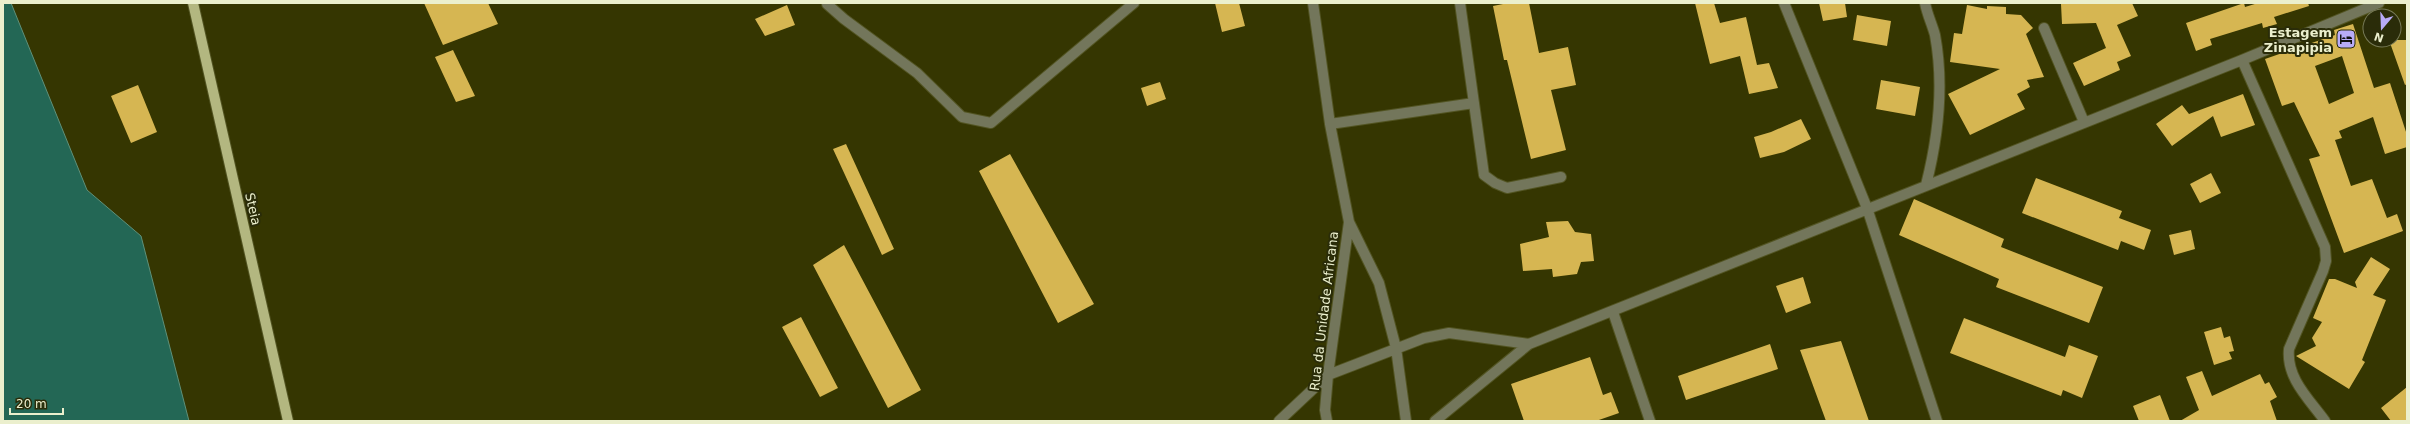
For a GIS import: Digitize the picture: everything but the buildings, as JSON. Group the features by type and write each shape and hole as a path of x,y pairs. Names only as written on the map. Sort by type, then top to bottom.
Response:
{"main road":[{"name":"Steia","path":"193,3 288,421"}],"street":[{"path":"826,4 917,73 962,117 991,123 1134,3"},
{"path":"1313,3 1330,124 1349,222"},
{"path":"1460,3 1484,174 1507,188 1561,177"},
{"path":"1784,3 1867,208 1937,421"},
{"path":"1925,3 1934,35 1938,113 1935,148 1926,185"},
{"path":"1435,421 1529,344 1612,312 1867,208 2242,60 2379,3"},
{"path":"2044,28 2084,122"},
{"path":"2242,60 2325,247 2326,261 2323,271 2289,349 2288,363 2291,374 2326,421"},
{"path":"1330,124 1474,103"},
{"name":"Rua da Unidade Africana","path":"1349,222 1379,283 1396,348 1406,421"},
{"name":"Rua da Unidade Africana","path":"1327,421 1325,410 1328,375 1349,222"},
{"path":"1612,312 1650,421"},
{"path":"1279,421 1328,375 1396,348 1449,333 1529,344"}],"water":[{"path":"3,3 11,3 87,190 141,236 189,421 3,421"}],"place":[{"name":"Estagem Zinapipia","path":"2346,39"}]}
